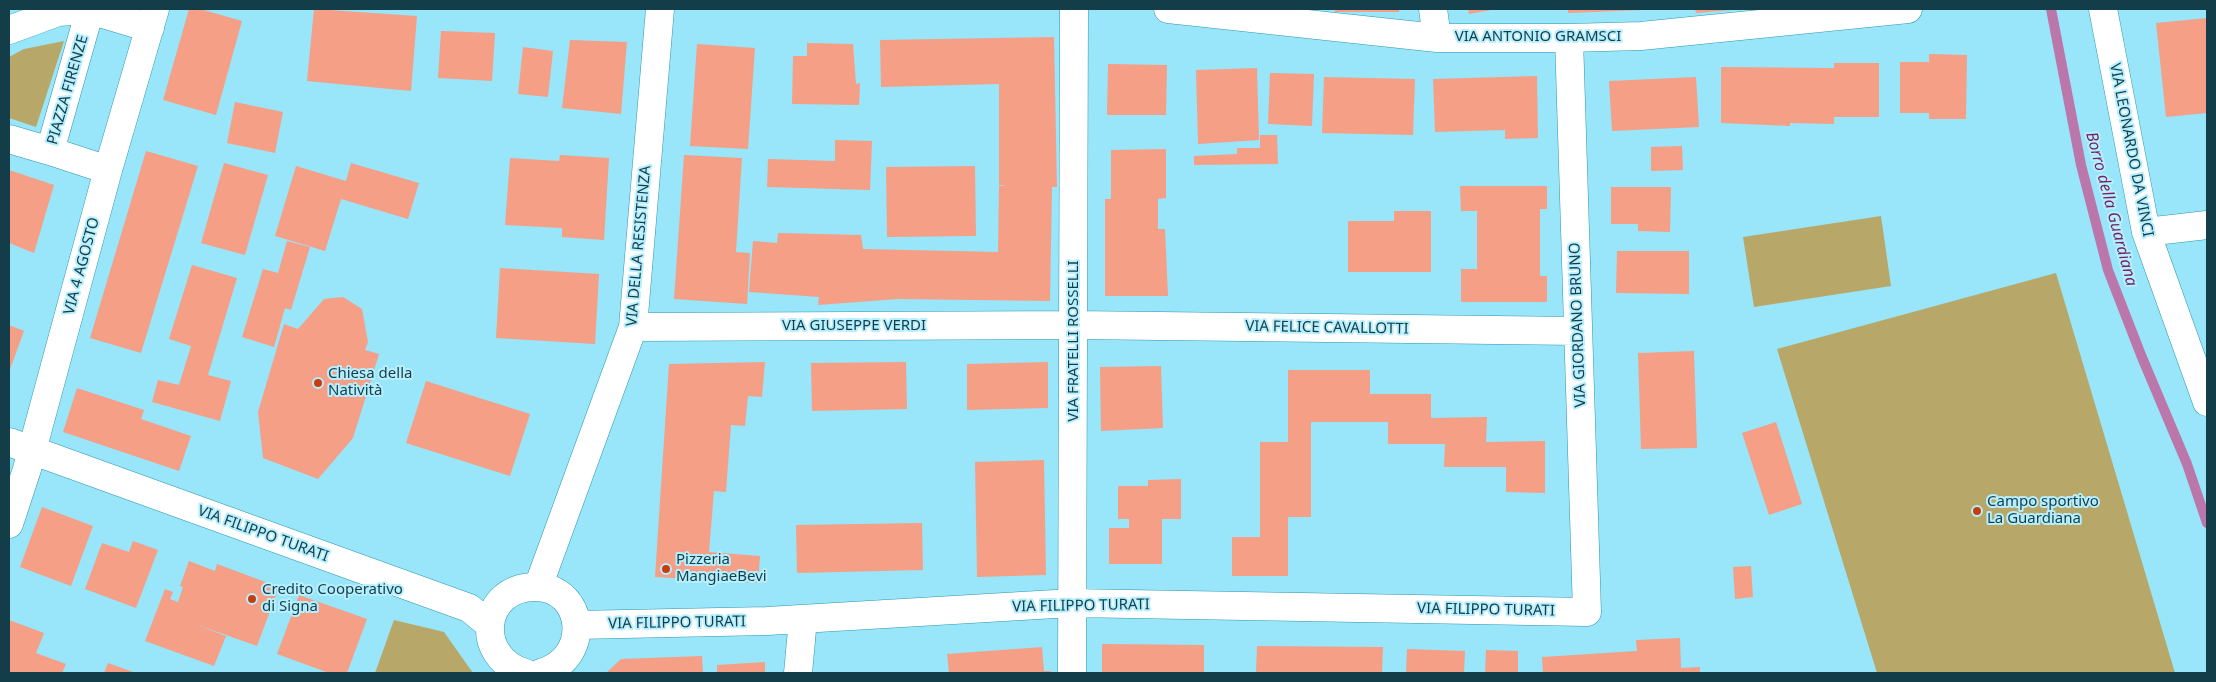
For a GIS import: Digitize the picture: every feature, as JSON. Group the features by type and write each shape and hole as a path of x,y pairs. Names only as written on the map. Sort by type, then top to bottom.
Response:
{"street":[{"name":"VIA DELLA RESISTENZA","path":"538,587 633,327 660,9"},
{"name":"VIA FRATELLI ROSSELLI","path":"1072,673 1075,325 1074,9"},
{"name":"VIA ANTONIO GRAMSCI","path":"1168,9 1437,38 1641,36 1809,15 1908,9"},
{"path":"1432,9 1437,38"},
{"name":"VIA LEONARDO DA VINCI","path":"2103,9 2146,232 2207,402"},
{"path":"90,10 153,18"},
{"name":"PIAZZA FIRENZE","path":"9,30 58,12 90,10 50,151 9,139"},
{"name":"VIA 4 AGOSTO","path":"9,524 20,446 108,170 153,18"},
{"name":"VIA GIORDANO BRUNO","path":"1569,38 1587,612"},
{"path":"50,151 108,170"},
{"path":"2146,232 2207,225"},
{"name":"VIA GIUSEPPE VERDI","path":"633,327 1075,325"},
{"name":"VIA FELICE CAVALLOTTI","path":"1075,325 1578,331"},
{"name":"VIA FILIPPO TURATI","path":"20,446 469,608 490,625"},
{"path":"525,673 514,670 503,662 495,652 490,639 490,625 493,612 501,600 512,592 538,587 552,591 564,599 572,611 577,625 572,651 564,662 553,670 541,673"},
{"name":"VIA FILIPPO TURATI","path":"577,625 803,619 1072,603 1587,612"},
{"path":"798,673 803,619"}],"shaded area":[{"path":"64,41 36,127 9,118 9,57 24,49"},
{"path":"1881,216 1891,286 1754,307 1743,237"},
{"name":"Campo sportivo La Guardiana","path":"2056,273 2175,673 1877,673 1777,349"},
{"path":"394,620 444,632 473,673 375,673"}],"building":[{"path":"189,9 200,9 242,21 216,115 163,100"},
{"path":"314,9 417,16 411,91 307,81"},
{"path":"1335,9 1399,9 1399,12 1335,12"},
{"path":"1468,9 1491,9 1491,10 1469,14"},
{"path":"1568,9 1642,9 1642,10 1568,13"},
{"path":"1695,9 1732,9 1732,10 1696,13"},
{"path":"2207,18 2207,113 2166,117 2156,23"},
{"path":"441,31 495,33 492,81 438,78"},
{"path":"1054,37 1057,187 1052,187 1050,301 898,299 818,305 819,297 749,292 753,241 777,243 778,233 861,235 863,249 998,252 999,186 1008,186 999,185 999,84 881,87 880,40"},
{"path":"570,40 627,42 621,114 562,108"},
{"path":"807,43 853,44 856,84 860,83 859,105 792,104 793,56 807,56"},
{"path":"697,44 755,48 748,149 690,146"},
{"path":"523,47 553,51 548,97 518,94"},
{"path":"1929,54 1967,55 1966,119 1929,119 1929,113 1900,113 1900,62 1929,62"},
{"path":"1834,63 1879,63 1879,117 1834,117 1834,124 1790,123 1790,126 1721,123 1721,67 1834,68"},
{"path":"1108,64 1167,65 1166,115 1107,115"},
{"path":"1257,68 1259,140 1198,144 1196,70"},
{"path":"1270,73 1314,74 1312,126 1268,124"},
{"path":"1537,76 1538,138 1505,139 1505,130 1435,132 1433,79"},
{"path":"1324,77 1415,79 1413,135 1322,133"},
{"path":"1696,77 1699,127 1612,131 1609,81"},
{"path":"235,102 283,112 275,153 227,143"},
{"path":"1260,135 1277,135 1278,164 1194,165 1194,156 1237,154 1237,148 1260,148"},
{"path":"835,140 872,141 870,190 767,187 768,159 835,161"},
{"path":"1682,146 1683,170 1651,171 1651,147"},
{"path":"1166,149 1166,198 1158,199 1158,229 1165,229 1168,296 1105,296 1105,199 1111,199 1111,150"},
{"path":"146,151 198,166 141,353 90,338"},
{"path":"560,155 609,158 604,240 562,237 562,228 505,225 510,158 559,161"},
{"path":"684,155 742,158 736,252 750,253 747,304 674,299"},
{"path":"224,163 268,175 245,255 201,243"},
{"path":"351,163 419,183 408,219 341,199 325,251 275,236 296,166 346,181"},
{"path":"975,166 976,236 887,237 886,167"},
{"path":"9,170 54,185 34,253 9,243"},
{"path":"1460,186 1547,186 1547,209 1540,209 1540,276 1547,276 1547,302 1461,302 1461,269 1477,269 1477,211 1461,211"},
{"path":"1611,187 1671,187 1670,232 1638,231 1638,224 1611,224"},
{"path":"1394,211 1431,211 1431,272 1348,272 1348,221 1394,221"},
{"path":"287,241 310,247 291,310 285,308 274,347 242,337 263,269 278,273"},
{"path":"1617,251 1689,251 1689,294 1616,293"},
{"path":"192,265 237,278 208,375 231,381 220,421 152,402 158,380 179,385 191,346 169,339"},
{"path":"500,268 599,274 595,344 496,338"},
{"name":"Chiesa della Natività","path":"343,297 362,309 368,342 365,350 379,354 353,438 318,479 263,458 258,412 284,324 298,329 324,299"},
{"path":"9,325 24,331 9,372"},
{"path":"1694,351 1697,448 1641,449 1638,353"},
{"path":"765,362 762,397 748,396 745,426 731,425 726,492 714,491 709,552 760,556 758,583 655,577 669,364"},
{"path":"906,362 907,409 812,411 811,363"},
{"path":"1048,362 1048,408 967,410 967,364"},
{"path":"1161,366 1163,428 1101,431 1100,367"},
{"path":"1288,370 1370,370 1370,394 1431,394 1431,418 1487,417 1486,442 1545,441 1545,493 1506,492 1506,467 1444,467 1445,444 1388,444 1388,422 1311,422 1311,517 1288,517 1288,576 1232,576 1232,537 1260,537 1260,442 1288,442"},
{"path":"426,381 530,414 510,476 406,443"},
{"path":"77,388 144,410 141,419 191,436 179,471 63,432"},
{"path":"1776,422 1802,504 1769,515 1742,433"},
{"path":"1044,460 1046,575 977,577 975,462"},
{"path":"1181,479 1181,519 1162,519 1162,564 1109,564 1109,528 1129,528 1129,519 1118,519 1118,486 1148,486 1148,480"},
{"path":"42,507 93,526 71,586 20,567"},
{"path":"922,523 923,570 797,573 796,525"},
{"path":"133,541 158,550 136,608 85,589 102,543 129,552"},
{"path":"189,561 215,571 217,564 279,587 257,646 195,624 226,636 214,666 145,641 165,589 173,592 170,599 178,602 183,587 180,586"},
{"path":"1751,566 1753,597 1735,599 1733,567"},
{"path":"299,595 367,619 347,673 329,673 277,654"},
{"path":"9,620 44,633 36,653 66,664 62,673 9,673"},
{"path":"1680,638 1681,668 1700,667 1700,673 1543,673 1542,657 1637,651 1636,640"},
{"path":"1102,644 1204,645 1204,673 1102,673"},
{"path":"1257,646 1383,647 1382,673 1256,673"},
{"path":"1042,647 1044,671 1051,671 1051,673 949,673 947,654"},
{"path":"1407,649 1465,651 1464,673 1406,673"},
{"path":"1486,650 1518,651 1518,673 1485,673"},
{"path":"702,656 703,673 606,673 621,659"},
{"path":"765,662 765,673 717,673 717,665"},
{"path":"108,663 136,673 104,673"}],"waterway":[{"name":"Borro della Guardiana","path":"2051,9 2081,165 2108,270 2187,464 2207,523"}],"place":[{"name":"Chiesa della Natività","path":"318,383"},
{"name":"Campo sportivo La Guardiana","path":"1977,511"},
{"name":"Pizzeria MangiaeBevi","path":"666,569"},
{"name":"Credito Cooperativo di Signa","path":"252,599"}]}
